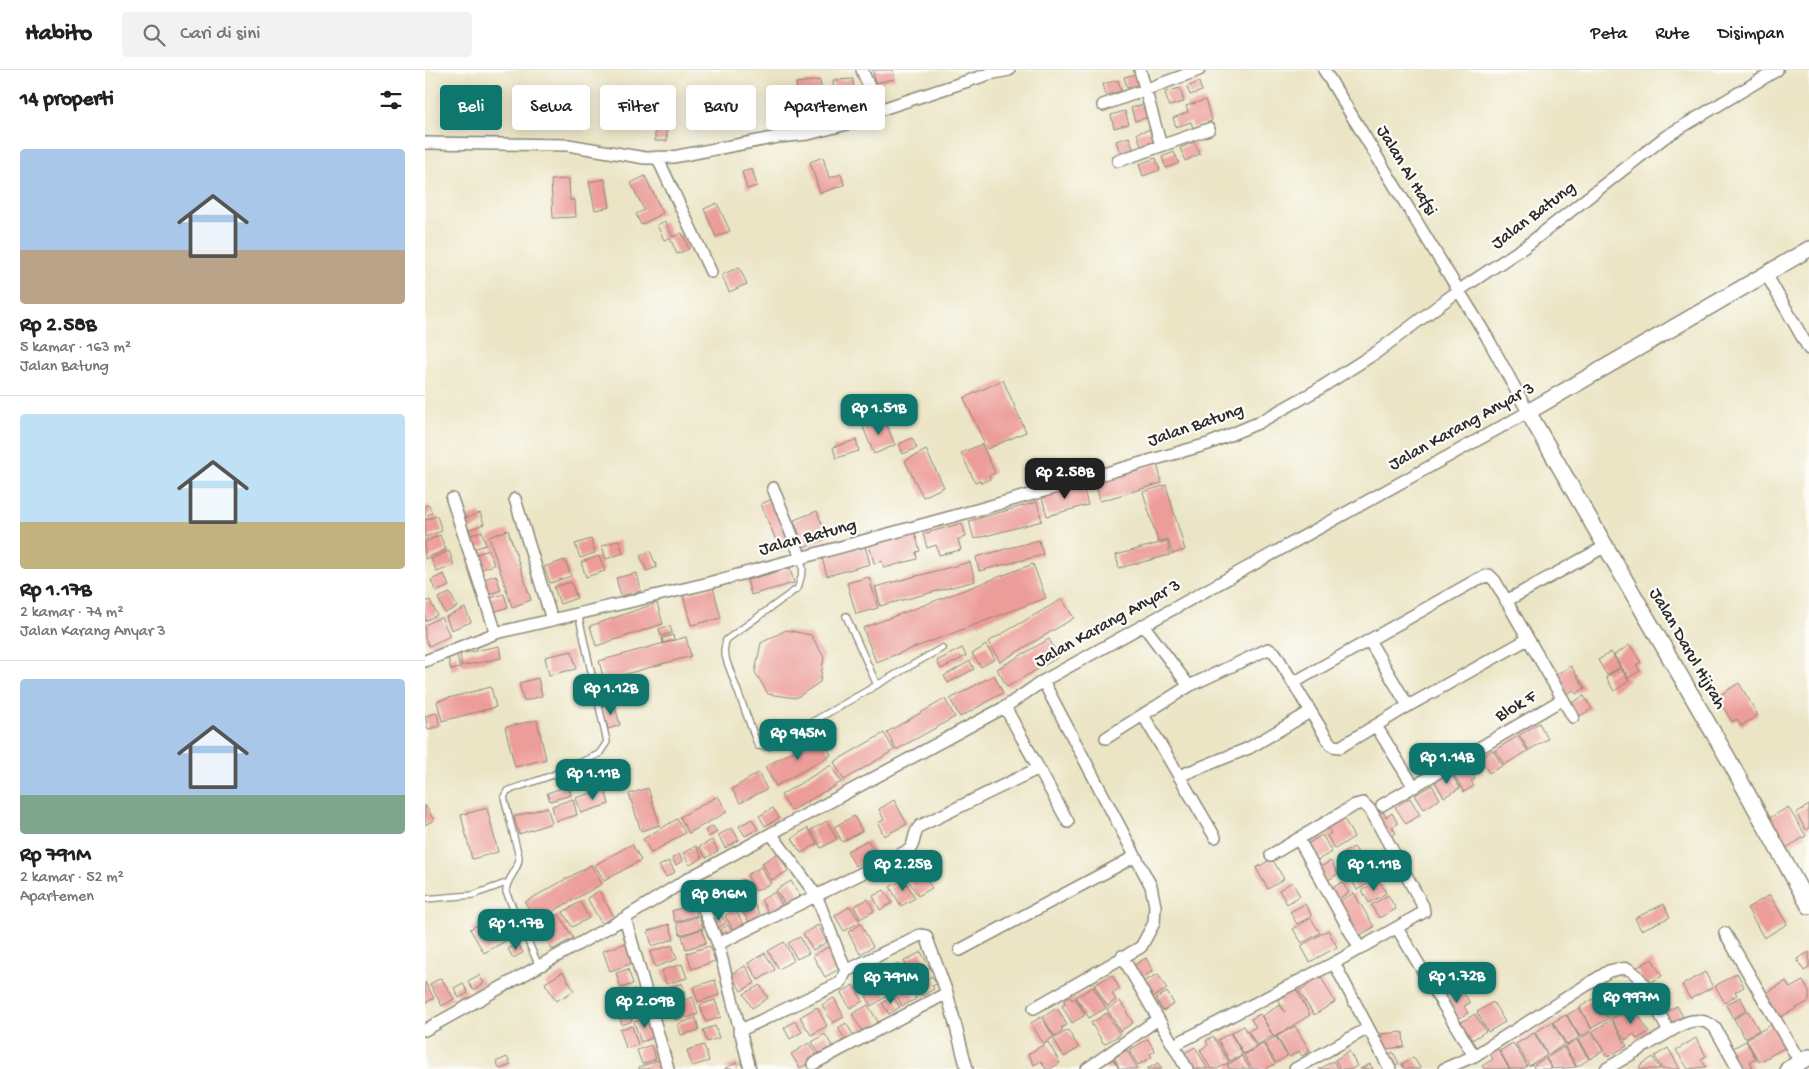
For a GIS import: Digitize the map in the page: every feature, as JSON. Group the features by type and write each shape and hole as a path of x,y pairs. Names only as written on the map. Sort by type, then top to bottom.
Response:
{"street":[{"path":"862,70 868,85"},
{"path":"885,108 989,74 1009,70"},
{"path":"1140,70 1161,146"},
{"path":"1103,105 1199,70"},
{"name":"Jalan Al Hafsi","path":"1324,70 1487,337 1528,412"},
{"name":"Jalan Batung","path":"425,660 496,633 577,612 705,584 801,558 1208,444 1258,423 1317,390 1377,352 1458,291 1526,246 1665,137 1777,70"},
{"path":"1118,161 1209,129"},
{"path":"425,143 568,144 645,158 657,158 682,156 824,130"},
{"path":"657,158 711,272"},
{"name":"Jalan Karang Anyar 3","path":"425,1030 625,918 691,877 772,836 1005,707 1043,682 1528,412 1809,249"},
{"path":"1766,274 1809,349"},
{"name":"Jalan Darul Hijrah","path":"1528,412 1606,546 1809,906"},
{"path":"773,488 801,558"},
{"path":"515,498 552,620"},
{"path":"452,499 496,633"},
{"path":"1506,601 1606,546"},
{"path":"1293,683 1485,576 1492,576 1573,717"},
{"path":"1143,626 1189,686"},
{"path":"1106,738 1189,686 1268,649 1275,653 1329,742 1335,747 1345,746 1408,706 1528,639"},
{"path":"1369,640 1408,706"},
{"path":"1034,1008 1122,956 1141,947 1154,923 1155,906 1151,886 1043,682"},
{"name":"Blok F","path":"1382,805 1563,699"},
{"path":"1005,707 1037,769 1068,822"},
{"path":"1179,776 1249,748 1310,712"},
{"path":"1143,715 1215,837"},
{"path":"1376,726 1414,787"},
{"path":"718,944 909,850 912,846 914,833 920,826 1037,769"},
{"path":"1174,1045 1360,950 1424,912 1423,906 1371,811 1363,803 1355,805 1271,855"},
{"path":"772,836 815,895 846,971"},
{"path":"1299,840 1360,950"},
{"path":"961,950 1134,857"},
{"path":"691,877 718,944 749,1069"},
{"path":"625,918 668,1069"},
{"path":"1397,928 1474,1056"},
{"path":"1725,933 1799,1063"},
{"path":"739,1030 840,983 846,971 920,935 926,936 947,993 967,1069"},
{"path":"1122,956 1187,1069"},
{"path":"1334,963 1390,1069"},
{"path":"1447,1068 1474,1056 1609,972 1618,969 1629,969 1640,977 1669,1032"},
{"path":"813,1064 947,993"},
{"path":"1087,1069 1157,1019"},
{"path":"1606,1069 1669,1032 1694,1020 1711,1024 1719,1034 1738,1069"},
{"path":"1295,1069 1369,1028"}],"lane":[{"path":"801,558 803,570 798,588 726,640 724,651 727,662 758,746 768,747 943,648"},
{"path":"425,899 466,896 506,883 519,866 518,848 504,796 507,790 553,775 599,754 607,742 577,612"},
{"path":"846,616 877,685"},
{"path":"506,883 506,892 539,966"}],"building":[{"path":"873,70 893,70 895,79 875,83"},
{"path":"1136,74 1139,84 1127,88 1124,77"},
{"path":"853,79 853,85 833,85 833,80"},
{"path":"820,80 821,85 796,85 796,83"},
{"path":"1118,80 1121,91 1106,95 1103,84"},
{"path":"1199,82 1202,91 1190,95 1187,87"},
{"path":"1180,88 1184,102 1169,106 1165,92"},
{"path":"1205,100 1212,121 1193,128 1191,122 1176,127 1173,118 1188,112 1186,106"},
{"path":"1145,104 1149,117 1135,121 1131,108"},
{"path":"1125,111 1129,124 1114,128 1111,115"},
{"path":"1152,129 1156,141 1141,146 1137,133"},
{"path":"655,130 667,130 667,141 655,141"},
{"path":"1129,137 1134,151 1121,155 1116,141"},
{"path":"1194,142 1200,154 1185,161 1180,148"},
{"path":"1174,152 1179,163 1166,168 1162,157"},
{"path":"823,157 829,178 841,174 844,185 820,193 810,162"},
{"path":"1156,158 1160,170 1143,176 1139,164"},
{"path":"752,169 757,186 747,189 742,172"},
{"path":"645,176 663,213 641,225 636,214 644,210 631,183"},
{"path":"569,179 570,200 575,200 576,217 553,218 551,180"},
{"path":"605,179 610,207 595,210 589,182"},
{"path":"717,203 730,231 716,237 704,209"},
{"path":"665,221 673,237 682,233 689,249 677,254 670,238 664,240 657,225"},
{"path":"739,267 747,284 729,292 722,275"},
{"path":"1003,380 1026,432 987,449 964,398"},
{"path":"884,418 895,445 874,454 863,427"},
{"path":"912,438 917,448 903,454 899,444"},
{"path":"856,440 859,451 836,458 833,447"},
{"path":"982,444 995,473 989,476 990,479 981,483 980,480 975,482 961,453"},
{"path":"926,450 944,487 923,497 905,461"},
{"path":"1157,464 1162,483 1100,501 1095,482"},
{"path":"1082,483 1088,505 1047,516 1041,494"},
{"path":"1166,485 1185,550 1172,554 1168,539 1158,542 1143,492"},
{"path":"774,498 793,545 780,550 761,504"},
{"path":"1037,502 1042,521 974,539 969,521"},
{"path":"429,505 432,513 425,515 425,506"},
{"path":"817,511 827,538 804,547 794,520"},
{"path":"480,513 484,524 465,531 462,519"},
{"path":"437,516 442,531 425,537 425,520"},
{"path":"962,523 966,537 958,539 961,550 939,555 936,545 927,548 923,534"},
{"path":"508,530 531,600 512,607 489,537"},
{"path":"482,531 486,545 470,550 466,537"},
{"path":"915,533 920,551 916,552 917,559 884,568 882,561 874,563 869,545"},
{"path":"440,535 446,550 425,559 425,542"},
{"path":"591,539 595,553 580,558 575,544"},
{"path":"619,540 623,553 606,559 602,546"},
{"path":"1039,540 1043,555 979,571 976,557"},
{"path":"1167,541 1170,555 1119,568 1116,555"},
{"path":"865,546 870,564 827,576 822,558"},
{"path":"489,550 494,565 479,570 474,555"},
{"path":"449,551 454,565 437,572 431,559"},
{"path":"650,551 657,567 647,571 640,556"},
{"path":"599,556 605,571 586,577 581,562"},
{"path":"565,560 571,576 550,583 544,567"},
{"path":"970,562 975,581 880,606 875,587"},
{"path":"1033,564 1046,598 876,662 863,628"},
{"path":"790,568 794,583 751,595 747,580"},
{"path":"637,573 641,591 621,596 616,578"},
{"path":"444,574 449,586 436,592 431,580"},
{"path":"496,575 501,590 487,595 482,580"},
{"path":"869,577 878,608 856,614 847,583"},
{"path":"571,582 577,598 560,604 554,587"},
{"path":"713,587 721,618 691,625 683,595"},
{"path":"450,593 457,607 445,613 438,598"},
{"path":"504,594 508,607 493,612 488,599"},
{"path":"1062,599 1074,618 1000,662 988,642"},
{"path":"430,600 437,615 425,621 425,602"},
{"path":"657,603 663,624 596,646 590,626"},
{"path":"465,608 471,622 451,630 446,617"},
{"path":"441,617 450,636 429,646 425,638 425,625"},
{"path":"670,626 672,633 661,636 659,629"},
{"path":"786,630 811,635 824,657 820,682 796,698 768,694 755,672 761,643"},
{"path":"673,635 674,640 663,643 662,638"},
{"path":"686,637 691,656 604,680 599,661"},
{"path":"1049,639 1059,657 1007,687 997,669"},
{"path":"986,645 995,659 981,667 972,654"},
{"path":"1630,645 1641,662 1636,665 1640,671 1628,678 1614,655"},
{"path":"499,646 501,658 462,666 460,654"},
{"path":"962,648 966,656 941,669 937,661"},
{"path":"572,651 576,669 549,675 545,657"},
{"path":"1611,652 1620,667 1607,675 1598,660"},
{"path":"457,655 460,668 451,670 448,657"},
{"path":"970,661 974,669 948,683 944,676"},
{"path":"1571,666 1585,688 1576,694 1574,690 1563,696 1552,677"},
{"path":"1621,668 1629,681 1614,691 1606,677"},
{"path":"994,675 1003,693 960,717 950,699"},
{"path":"538,678 542,696 524,701 519,683"},
{"path":"1739,683 1758,715 1741,726 1737,719 1732,722 1717,697"},
{"path":"491,687 496,707 442,721 437,701"},
{"path":"1584,696 1592,709 1576,718 1568,705"},
{"path":"945,699 955,717 896,750 887,732"},
{"path":"614,702 620,725 608,729 602,706"},
{"path":"437,713 440,726 428,729 425,716"},
{"path":"537,720 546,759 515,767 505,727"},
{"path":"1539,723 1548,739 1529,750 1519,735"},
{"path":"884,733 894,750 844,780 834,762"},
{"path":"820,736 831,755 776,786 765,767"},
{"path":"1518,736 1528,751 1504,765 1495,750"},
{"path":"1493,750 1502,766 1489,773 1480,758"},
{"path":"1466,764 1475,779 1471,781 1474,786 1464,792 1452,772"},
{"path":"831,765 841,782 791,811 781,795"},
{"path":"1450,772 1460,788 1444,797 1435,782"},
{"path":"758,773 767,789 740,803 732,789"},
{"path":"1432,785 1440,799 1424,809 1415,795"},
{"path":"568,786 571,795 550,801 547,793"},
{"path":"648,788 660,825 641,831 629,794"},
{"path":"605,789 609,804 581,813 576,798"},
{"path":"718,796 727,812 689,833 680,817"},
{"path":"1410,798 1420,815 1406,824 1395,807"},
{"path":"573,799 577,815 556,821 552,806"},
{"path":"894,800 907,824 884,836 878,823 884,820 879,809"},
{"path":"425,805 434,820 425,825"},
{"path":"1809,805 1809,828 1806,830 1796,813"},
{"path":"547,807 552,823 519,834 514,817"},
{"path":"1788,807 1806,836 1786,848 1768,819"},
{"path":"487,808 498,852 472,859 461,815"},
{"path":"773,808 779,818 765,826 759,816"},
{"path":"1383,812 1386,817 1392,813 1398,824 1392,827 1396,833 1388,838 1375,817"},
{"path":"854,816 862,831 842,842 834,827"},
{"path":"677,819 685,833 651,853 643,839"},
{"path":"752,819 758,829 745,836 739,826"},
{"path":"1344,819 1354,837 1335,849 1327,836 1331,833 1328,828"},
{"path":"827,821 837,839 821,848 811,830"},
{"path":"713,826 717,832 709,837 705,830"},
{"path":"732,828 739,840 725,848 718,835"},
{"path":"808,828 817,844 801,853 792,838"},
{"path":"1322,835 1332,852 1314,862 1304,846"},
{"path":"712,840 718,851 706,858 699,847"},
{"path":"868,840 876,855 855,866 847,851"},
{"path":"632,844 641,860 604,881 595,865"},
{"path":"696,846 702,858 690,865 683,853"},
{"path":"1354,847 1364,861 1350,869 1343,853"},
{"path":"778,853 788,871 772,880 762,863"},
{"path":"679,854 683,861 676,865 672,858"},
{"path":"1272,859 1284,879 1268,889 1256,868"},
{"path":"669,861 675,872 666,877 659,866"},
{"path":"1331,861 1338,874 1325,882 1317,869"},
{"path":"591,865 602,884 535,921 525,902"},
{"path":"1367,866 1375,880 1357,890 1353,882 1358,879 1355,873"},
{"path":"761,867 771,883 756,891 747,875"},
{"path":"921,871 932,888 918,896 908,879"},
{"path":"744,879 752,893 740,900 731,886"},
{"path":"904,879 915,898 901,906 890,887"},
{"path":"1379,880 1386,893 1369,903 1362,890"},
{"path":"791,881 800,896 785,905 776,890"},
{"path":"1292,882 1300,896 1287,904 1279,890"},
{"path":"1342,882 1349,893 1335,901 1329,890"},
{"path":"726,885 736,903 721,911 711,894"},
{"path":"884,890 892,903 880,910 873,896"},
{"path":"599,891 614,917 602,924 587,898"},
{"path":"775,892 782,905 769,913 761,900"},
{"path":"1354,893 1374,927 1357,937 1337,903"},
{"path":"1388,895 1396,909 1379,918 1371,905"},
{"path":"1770,895 1787,924 1764,938 1747,908"},
{"path":"868,899 874,911 860,919 854,906"},
{"path":"580,902 589,918 572,927 563,912"},
{"path":"753,902 761,916 749,922 741,909"},
{"path":"693,904 697,915 675,922 672,911"},
{"path":"1305,904 1312,916 1297,924 1290,912"},
{"path":"1664,904 1670,917 1641,930 1635,918"},
{"path":"850,906 860,922 844,931 835,916"},
{"path":"735,910 745,926 734,931 725,916"},
{"path":"502,911 516,935 484,953 470,929"},
{"path":"559,914 573,938 552,950 539,926"},
{"path":"721,915 726,923 718,928 713,920"},
{"path":"699,916 703,928 680,935 677,923"},
{"path":"1311,918 1320,933 1302,943 1293,929"},
{"path":"669,924 674,939 652,946 648,931"},
{"path":"861,924 873,947 860,954 848,932"},
{"path":"728,925 733,933 725,938 720,930"},
{"path":"818,925 827,942 813,950 803,934"},
{"path":"702,929 706,943 686,949 682,936"},
{"path":"1328,930 1337,947 1310,962 1301,946"},
{"path":"800,937 809,953 797,959 788,943"},
{"path":"629,942 636,962 610,971 603,951"},
{"path":"784,942 794,960 779,969 768,951"},
{"path":"518,943 523,953 513,958 508,949"},
{"path":"672,945 677,959 655,967 650,952"},
{"path":"710,946 715,961 692,969 687,953"},
{"path":"828,947 841,968 825,977 813,956"},
{"path":"921,952 930,968 913,977 904,961"},
{"path":"1809,952 1809,968 1804,971 1797,959"},
{"path":"765,953 775,970 758,980 748,963"},
{"path":"1146,958 1153,971 1138,980 1131,967"},
{"path":"1652,959 1662,976 1646,985 1636,968"},
{"path":"682,964 687,978 666,984 662,970"},
{"path":"898,964 904,975 891,982 885,971"},
{"path":"745,966 755,983 741,991 731,974"},
{"path":"628,969 633,984 621,988 616,973"},
{"path":"563,972 574,991 556,1001 545,983"},
{"path":"1705,972 1713,987 1690,999 1682,985"},
{"path":"883,973 888,983 876,989 871,980"},
{"path":"1737,973 1744,987 1735,992 1737,995 1725,1003 1715,986"},
{"path":"1158,974 1167,989 1150,999 1141,983"},
{"path":"479,975 484,983 473,990 468,981"},
{"path":"1112,975 1120,989 1112,993 1116,1000 1107,1006 1094,985"},
{"path":"1320,975 1335,1002 1314,1015 1299,991 1307,986 1306,983"},
{"path":"932,976 937,984 932,986 934,989 922,996 916,985"},
{"path":"441,978 454,999 442,1006 430,984"},
{"path":"715,980 719,995 698,1002 693,987"},
{"path":"1786,981 1790,988 1803,981 1809,992 1809,1001 1777,1019 1763,995"},
{"path":"425,982 434,998 425,1003"},
{"path":"463,983 468,993 459,998 454,988"},
{"path":"682,983 685,994 670,999 667,988"},
{"path":"760,985 768,998 752,1008 744,994"},
{"path":"853,985 863,1001 850,1008 841,993"},
{"path":"882,987 887,996 871,1006 866,996"},
{"path":"910,987 916,999 902,1006 896,994"},
{"path":"1093,987 1106,1008 1089,1018 1076,997"},
{"path":"1612,987 1626,1010 1610,1019 1596,997"},
{"path":"1461,988 1470,1003 1464,1006 1468,1013 1454,1021 1444,1005 1450,1002 1446,996"},
{"path":"635,989 639,1001 622,1006 619,994"},
{"path":"1296,989 1310,1015 1274,1037 1262,1016 1280,1005 1285,1012 1278,1000"},
{"path":"1167,992 1174,1004 1163,1011 1156,999"},
{"path":"893,996 900,1007 889,1014 882,1003"},
{"path":"693,997 698,1014 687,1018 681,1001"},
{"path":"1070,997 1072,1000 1075,998 1085,1015 1072,1023 1062,1006 1065,1004 1064,1000"},
{"path":"1740,997 1747,1010 1733,1018 1726,1005"},
{"path":"834,998 844,1017 833,1023 822,1005"},
{"path":"1595,998 1608,1019 1592,1028 1580,1007"},
{"path":"715,1000 721,1017 706,1022 700,1005"},
{"path":"1120,1001 1133,1023 1120,1031 1107,1009"},
{"path":"1493,1002 1505,1022 1488,1032 1477,1012"},
{"path":"680,1004 684,1017 675,1020 670,1007"},
{"path":"868,1005 880,1025 864,1034 852,1014"},
{"path":"1677,1006 1684,1019 1668,1028 1661,1015"},
{"path":"817,1007 827,1026 811,1035 800,1017"},
{"path":"1634,1007 1649,1032 1637,1039 1634,1034 1625,1040 1612,1020"},
{"path":"1057,1008 1067,1025 1061,1028 1063,1031 1054,1036 1043,1017"},
{"path":"1579,1008 1592,1030 1580,1037 1567,1015"},
{"path":"628,1009 632,1021 622,1025 618,1012"},
{"path":"1748,1011 1759,1030 1745,1038 1734,1019"},
{"path":"1107,1013 1120,1035 1104,1044 1091,1023"},
{"path":"1260,1014 1273,1036 1257,1045 1248,1031 1256,1027 1251,1019"},
{"path":"1475,1014 1486,1031 1469,1042 1458,1024"},
{"path":"1566,1015 1579,1037 1567,1045 1553,1022"},
{"path":"649,1017 655,1037 641,1042 634,1022"},
{"path":"1041,1017 1054,1037 1043,1043 1031,1023"},
{"path":"696,1018 699,1030 681,1035 678,1024"},
{"path":"1611,1020 1627,1046 1608,1057 1593,1031"},
{"path":"795,1021 802,1032 790,1039 784,1028"},
{"path":"1552,1022 1565,1044 1548,1055 1535,1032"},
{"path":"846,1023 854,1036 846,1041 838,1028"},
{"path":"1773,1024 1786,1047 1759,1062 1746,1039"},
{"path":"632,1026 638,1045 626,1048 620,1029"},
{"path":"715,1026 719,1038 707,1042 703,1030"},
{"path":"1244,1026 1256,1047 1244,1054 1231,1033"},
{"path":"1295,1026 1310,1051 1302,1056 1299,1051 1289,1057 1277,1036"},
{"path":"1068,1030 1079,1048 1064,1057 1054,1039"},
{"path":"1403,1032 1404,1047 1383,1049 1381,1034"},
{"path":"1592,1032 1603,1051 1590,1059 1578,1040"},
{"path":"1230,1033 1243,1054 1230,1061 1218,1040"},
{"path":"1534,1033 1547,1055 1529,1066 1516,1044"},
{"path":"825,1034 834,1049 821,1057 812,1042"},
{"path":"1213,1036 1229,1062 1217,1069 1211,1069 1200,1050 1208,1045 1206,1041"},
{"path":"1276,1037 1287,1056 1276,1063 1264,1043"},
{"path":"1696,1038 1706,1056 1701,1059 1706,1067 1688,1069 1676,1050"},
{"path":"1148,1039 1155,1051 1150,1054 1152,1057 1138,1065 1129,1050"},
{"path":"1577,1040 1589,1059 1577,1067 1565,1047"},
{"path":"1746,1041 1756,1059 1750,1062 1753,1067 1740,1069 1729,1050"},
{"path":"1048,1042 1060,1063 1050,1069 1046,1069 1041,1061 1034,1065 1028,1054"},
{"path":"809,1043 818,1058 800,1068 791,1054"},
{"path":"1513,1043 1527,1066 1523,1069 1510,1069 1500,1051"},
{"path":"1263,1044 1275,1064 1266,1069 1252,1069 1244,1055"},
{"path":"651,1045 656,1059 642,1064 637,1050"},
{"path":"704,1045 709,1061 692,1066 687,1050"},
{"path":"1195,1047 1208,1069 1190,1069 1181,1055"},
{"path":"1564,1047 1576,1067 1553,1069 1546,1058"},
{"path":"1497,1048 1509,1069 1484,1069 1482,1066 1493,1059 1489,1053"},
{"path":"1668,1048 1680,1069 1662,1069 1655,1056"},
{"path":"1127,1050 1138,1069 1120,1069 1114,1058"},
{"path":"1349,1051 1357,1066 1352,1069 1340,1069 1335,1060"},
{"path":"1393,1052 1399,1063 1391,1068 1384,1057"},
{"path":"1242,1056 1250,1069 1229,1069 1227,1065"},
{"path":"507,1057 511,1065 500,1069 496,1062"},
{"path":"1413,1057 1421,1069 1405,1069 1402,1064"},
{"path":"1653,1057 1660,1069 1641,1069 1639,1066"},
{"path":"1545,1058 1552,1069 1535,1069 1533,1066"},
{"path":"1113,1059 1119,1069 1096,1069"},
{"path":"659,1060 661,1069 639,1069 639,1067"},
{"path":"1333,1061 1338,1069 1319,1069"},
{"path":"737,1063 739,1069 725,1069 725,1068"},
{"path":"1158,1063 1162,1069 1147,1069"},
{"path":"1370,1064 1373,1069 1360,1069"}]}
